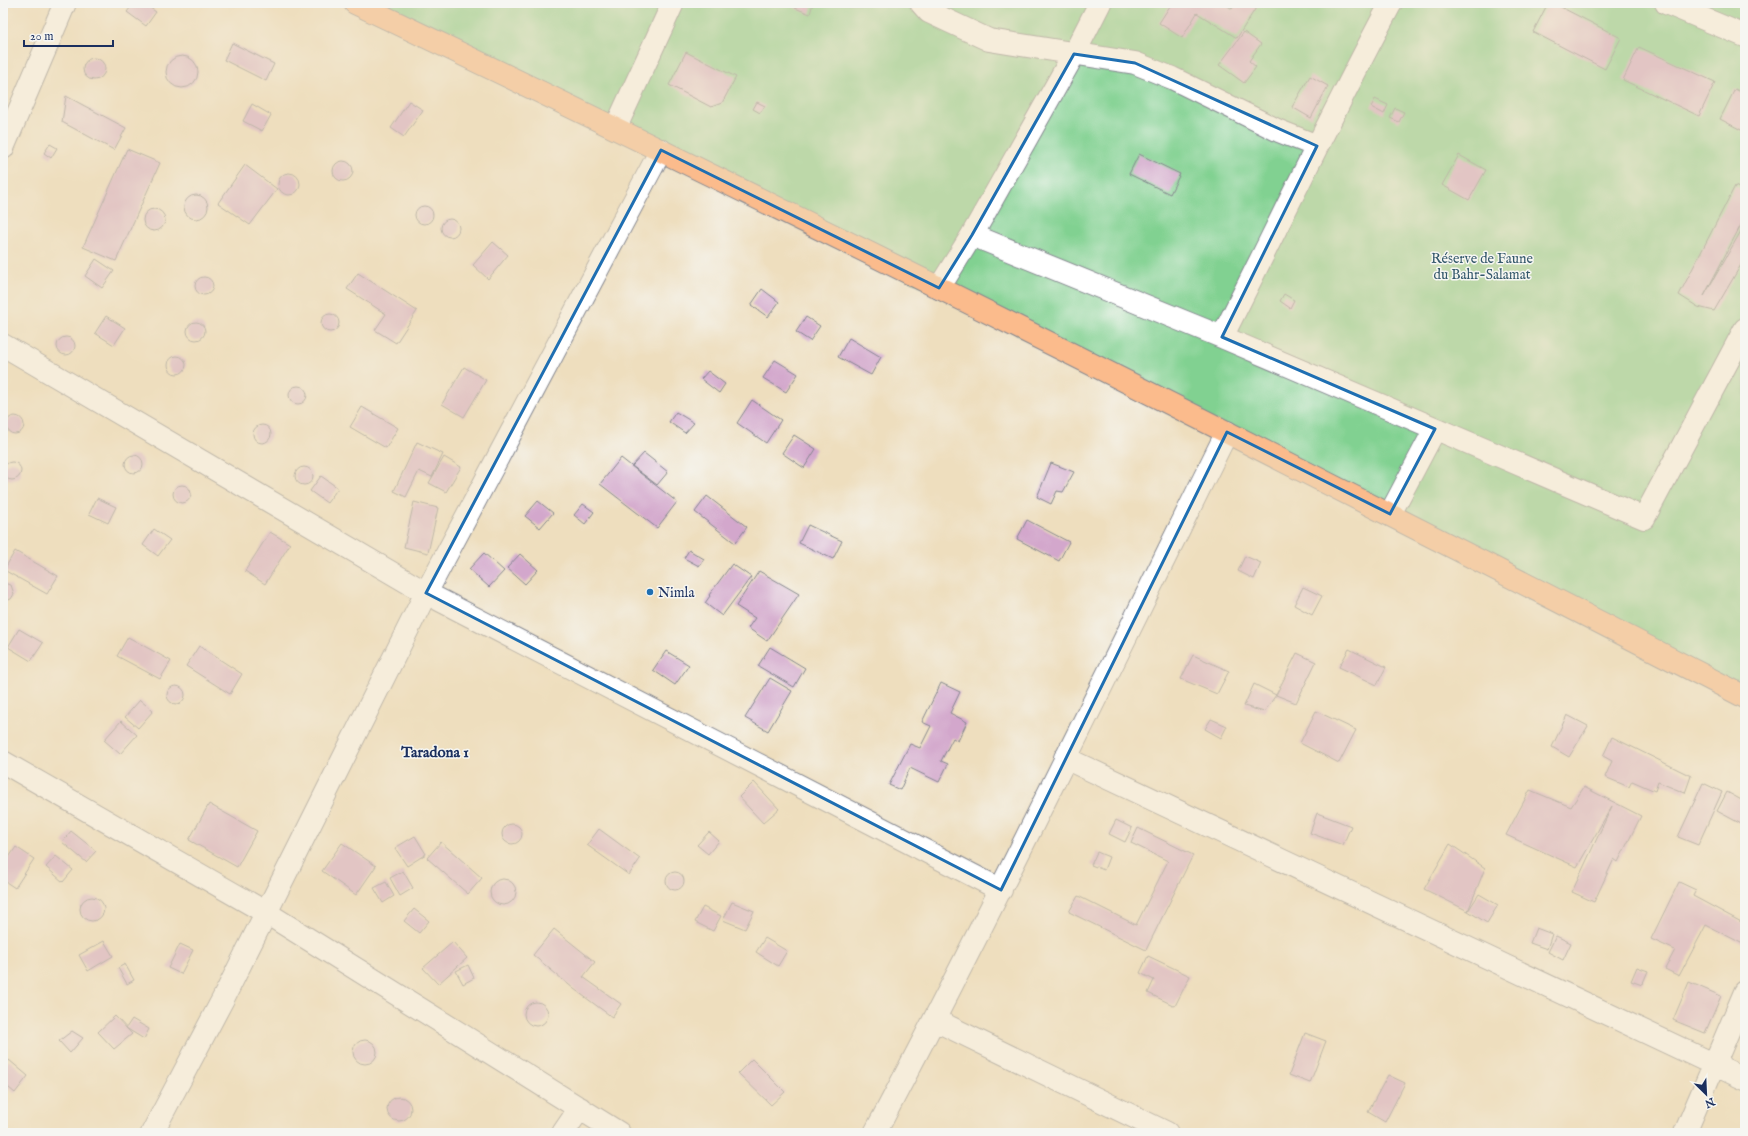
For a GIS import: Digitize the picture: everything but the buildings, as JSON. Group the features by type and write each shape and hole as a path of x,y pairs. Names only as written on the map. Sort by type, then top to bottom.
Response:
{"main road":[{"path":"355,3 616,127 939,288 1390,514 1745,697"}],"street":[{"path":"3,148 65,3"},
{"path":"616,127 673,3"},
{"path":"921,3 929,12 989,40 1135,63 1172,78 1279,131 1317,146"},
{"path":"939,288 972,235 1074,54 1100,3"},
{"path":"1222,337 1298,188 1317,146 1391,3"},
{"path":"1666,3 1745,36"},
{"path":"152,1133 189,1065 426,593 662,150"},
{"path":"972,235 1222,337 1644,518 1745,329"},
{"path":"3,345 426,593 1001,890"},
{"path":"1390,514 1435,428"},
{"path":"875,1133 935,1020 1001,890 1227,432"},
{"path":"1066,758 1745,1079"},
{"path":"3,762 265,912 619,1133"},
{"path":"1685,1133 1745,992"},
{"path":"935,1020 1168,1133"},
{"path":"563,1133 580,1108"}],"highlighted area":[{"path":"1074,54 1135,63 1317,146 1222,337 1435,429 1390,514 1227,432 1001,890 426,593 661,150 939,288 972,235"}],"green space":[{"name":"Réserve de Faune du Bahr-Salamat","path":"355,3 1745,3 1745,697"}],"place":[{"name":"Nimla","path":"650,592"}],"district":[{"name":"Taradona 1","path":"435,752"}]}
